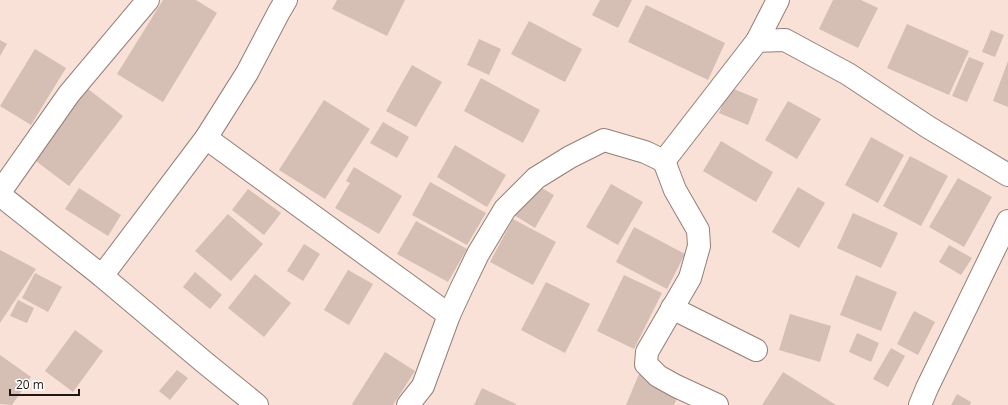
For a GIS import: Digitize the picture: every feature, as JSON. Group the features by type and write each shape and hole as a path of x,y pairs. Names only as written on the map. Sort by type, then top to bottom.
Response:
{"street":[{"path":"0,192 69,94 148,0"},
{"path":"102,276 206,138 247,73 286,0"},
{"path":"664,161 757,40 778,0"},
{"path":"757,40 785,40 848,74 928,127 1008,175"},
{"path":"206,138 448,315"},
{"path":"408,405 423,386 448,315 478,254 505,209 536,178 604,140 645,152 664,161 675,190 698,230 698,246 690,278 648,352 646,364 658,376 716,405"},
{"path":"0,195 102,276 257,405"},
{"path":"920,405 1008,221"},
{"path":"672,308 756,350"}],"building":[{"path":"163,0 196,0 217,13 163,102 117,74"},
{"path":"337,0 405,0 387,36 332,9"},
{"path":"600,0 632,0 618,28 592,15"},
{"path":"833,0 861,0 878,8 858,48 819,29"},
{"path":"646,5 725,43 708,80 628,42"},
{"path":"529,21 582,49 565,82 511,54"},
{"path":"907,24 969,51 949,95 887,68"},
{"path":"991,30 1004,35 995,57 982,52"},
{"path":"479,39 501,49 489,75 467,65"},
{"path":"0,40 7,44 0,56"},
{"path":"35,49 66,68 31,125 0,106"},
{"path":"969,57 984,63 967,102 952,96"},
{"path":"1008,61 1008,107 993,101"},
{"path":"412,65 442,82 416,127 386,111"},
{"path":"481,78 540,110 523,143 464,111"},
{"path":"83,85 123,116 69,186 28,155"},
{"path":"729,87 758,99 748,125 719,113"},
{"path":"324,100 370,129 325,199 279,170"},
{"path":"788,101 821,119 797,159 765,140"},
{"path":"383,122 409,137 397,158 370,143"},
{"path":"871,137 904,155 878,203 845,185"},
{"path":"721,141 773,172 756,202 703,171"},
{"path":"455,145 506,175 487,207 437,177"},
{"path":"910,156 948,176 921,226 883,206"},
{"path":"354,167 402,196 379,234 335,208 350,183 346,181"},
{"path":"958,178 992,197 964,247 929,227"},
{"path":"430,182 486,213 467,245 412,215"},
{"path":"533,183 554,195 535,228 514,215"},
{"path":"611,184 643,202 618,245 586,227"},
{"path":"798,187 825,203 799,248 772,232"},
{"path":"79,188 121,215 108,236 65,209"},
{"path":"248,189 281,213 264,235 232,210"},
{"path":"853,213 898,233 881,268 837,248"},
{"path":"228,214 263,244 231,281 195,251"},
{"path":"513,219 556,242 533,285 490,262"},
{"path":"416,221 467,249 448,282 397,254"},
{"path":"634,227 685,254 667,289 616,262"},
{"path":"304,244 320,254 303,281 287,271"},
{"path":"949,245 972,258 961,275 939,262"},
{"path":"0,250 36,269 0,323"},
{"path":"348,270 373,284 349,325 324,310"},
{"path":"195,272 222,295 210,309 183,287"},
{"path":"35,273 62,287 48,312 22,298"},
{"path":"255,274 291,303 264,337 228,308"},
{"path":"624,275 662,293 634,349 597,331"},
{"path":"856,275 897,292 881,331 840,315"},
{"path":"546,282 590,304 565,353 521,330"},
{"path":"18,300 34,308 27,323 10,316"},
{"path":"914,311 935,322 918,355 897,344"},
{"path":"790,314 831,326 820,362 779,350"},
{"path":"75,330 103,351 73,392 45,371"},
{"path":"857,333 879,343 871,362 849,352"},
{"path":"891,348 905,356 888,387 873,379"},
{"path":"385,352 415,371 393,405 353,405 352,404"},
{"path":"0,355 31,377 12,405 0,404"},
{"path":"177,370 188,378 170,400 159,391"},
{"path":"783,372 836,405 762,405"},
{"path":"639,374 680,391 674,405 626,405"},
{"path":"482,388 516,404 516,405 474,405"},
{"path":"957,394 971,402 970,405 951,405"}]}
